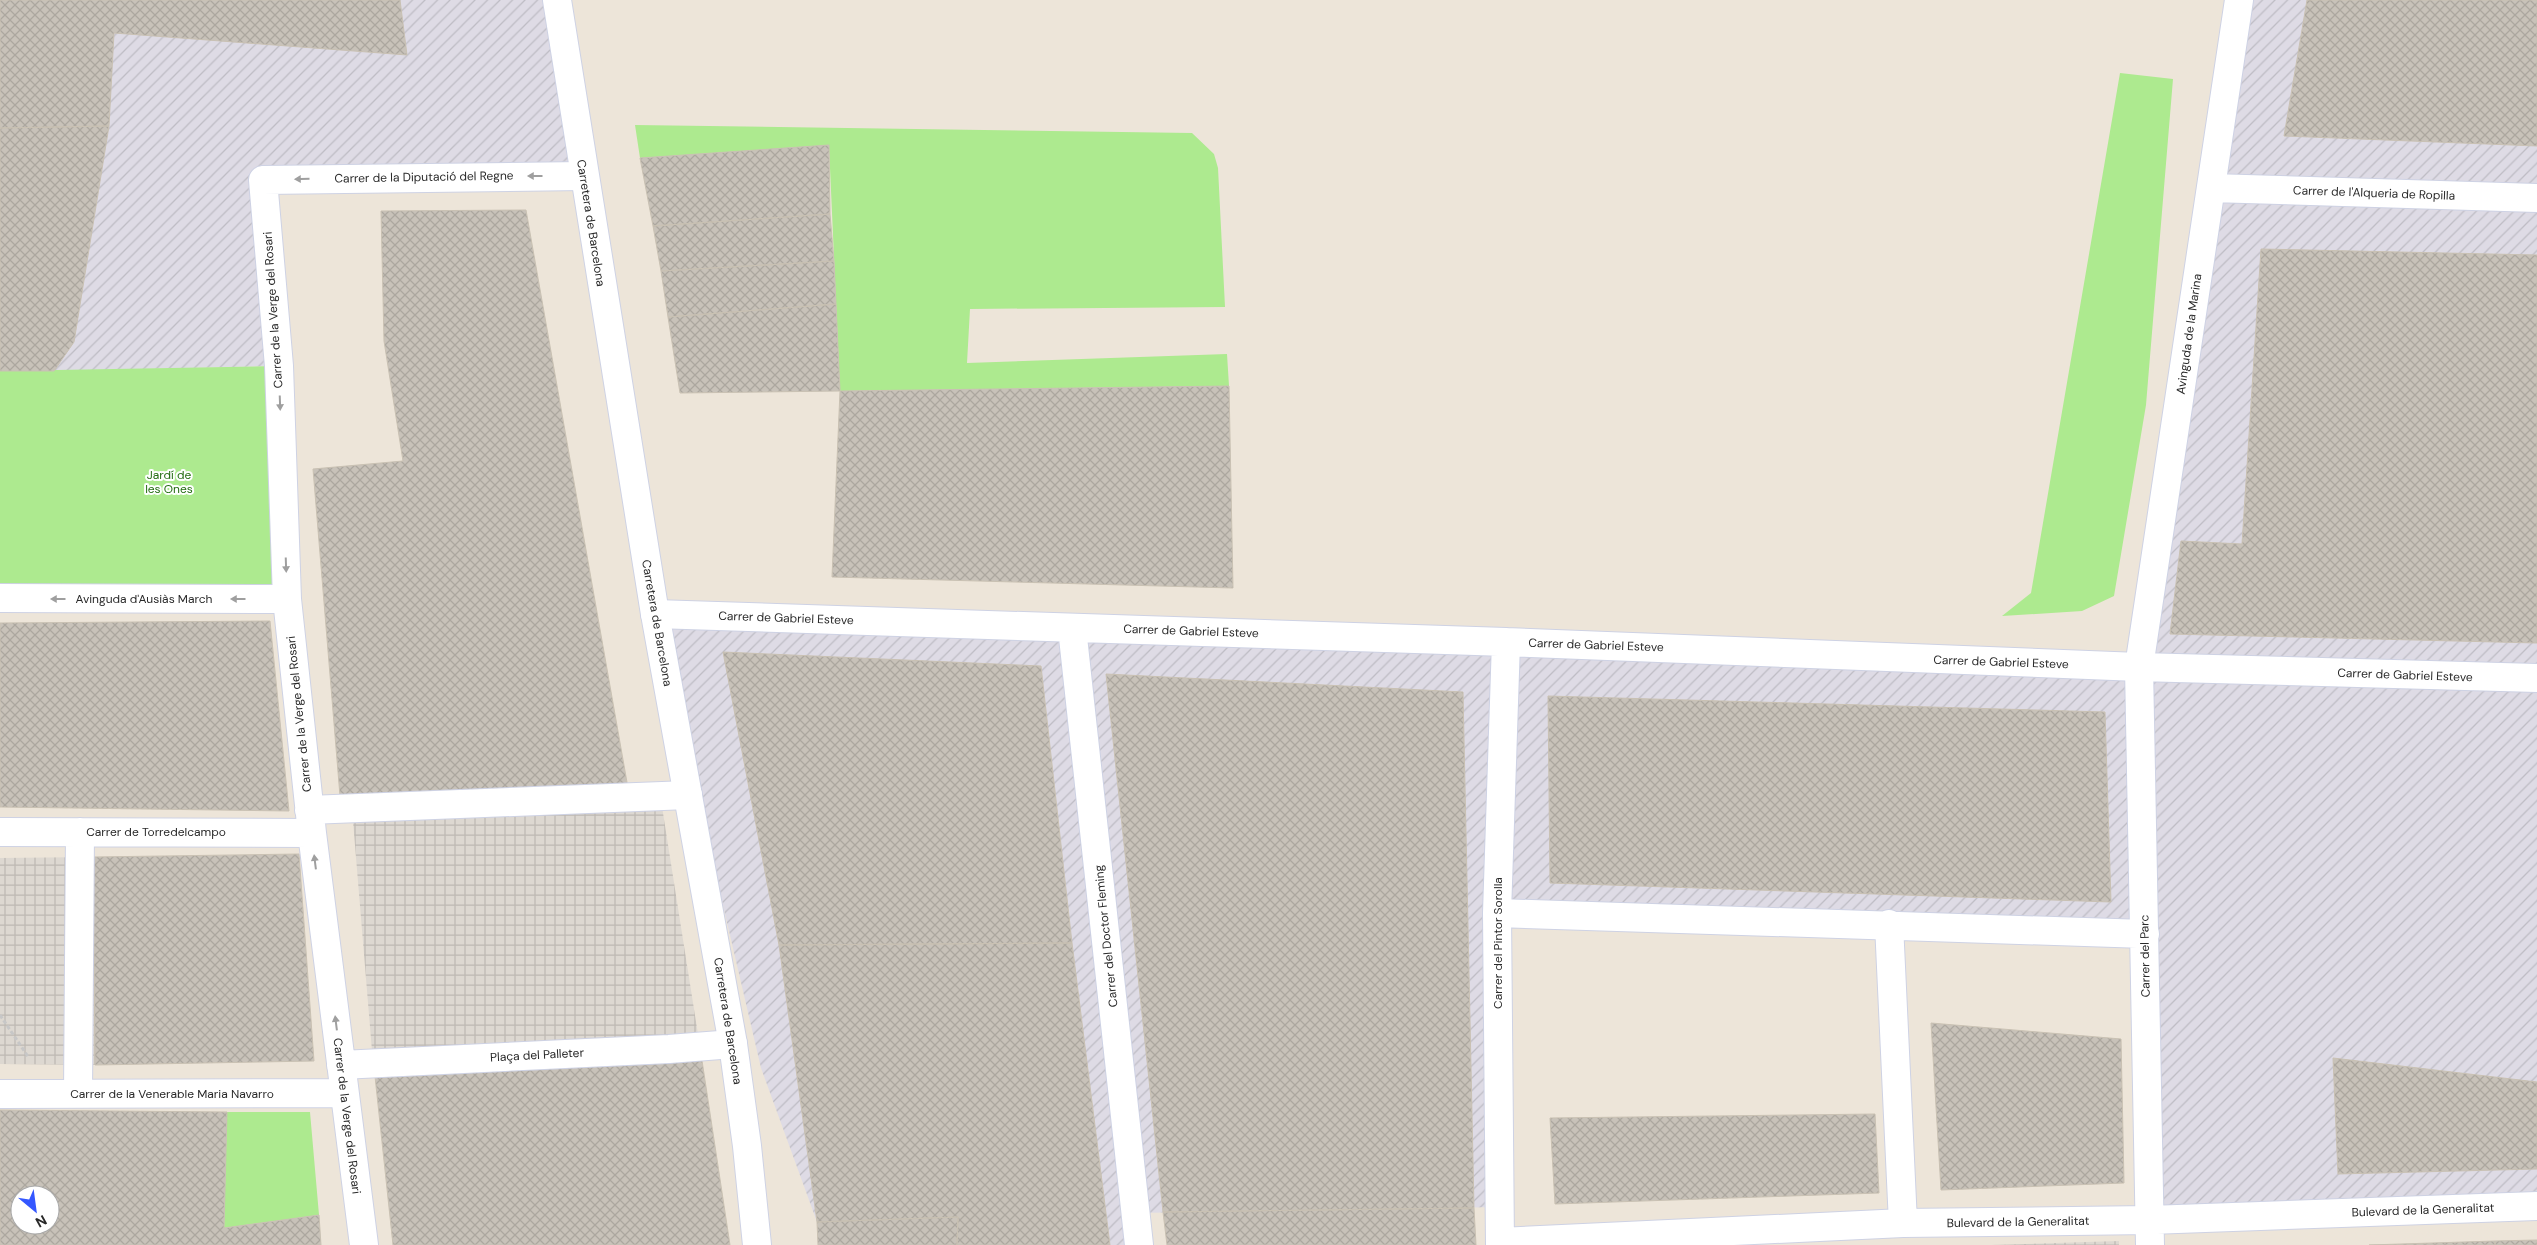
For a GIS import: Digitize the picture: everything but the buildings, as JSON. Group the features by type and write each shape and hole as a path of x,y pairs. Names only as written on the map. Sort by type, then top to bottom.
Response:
{"street":[{"name":"Carretera de Barcelona","path":"557,0 655,614 732,1044 747,1146 756,1245"},
{"name":"Avinguda de la Marina","path":"2139,667 2239,0"},
{"name":"Carrer de la Diputació del Regne","path":"264,180 584,176"},
{"name":"Carrer de la Verge del Rosari","path":"264,180 279,366 287,599 310,822 364,1245"},
{"name":"Carrer de l'Alqueria de Ropilla","path":"2211,188 2537,198"},
{"name":"Avinguda d'Ausiàs March","path":"0,598 287,599"},
{"name":"Carrer de Gabriel Esteve","path":"655,614 1506,642 2139,667 2537,678"},
{"name":"Carrer del Doctor Fleming","path":"1072,628 1139,1245"},
{"name":"Carrer del Pintor Sorolla","path":"1500,1243 1497,913 1506,642"},
{"name":"Carrer del Parc","path":"2139,667 2150,1232"},
{"name":"Carrer de Torredelcampo","path":"0,832 80,832 310,822 688,795"},
{"path":"66,1094 80,832"},
{"path":"1497,913 1889,924 2145,934"},
{"path":"1889,924 1903,1223"},
{"name":"Plaça del Palleter","path":"341,1065 732,1044"},
{"name":"Carrer de la Venerable Maria Navarro","path":"0,1094 344,1093"},
{"name":"Bulevard de la Generalitat","path":"1500,1243 1903,1223 2150,1232 2537,1206"}],"path":[{"path":"0,1015 66,1094"}],"shaded area":[{"path":"0,0 557,0 584,176 264,180 279,366 54,371"},
{"path":"2250,0 2537,0 2537,1206 2150,1220 2145,934 1497,913 1500,1207 1137,1213 1139,1245 957,1245 958,1217 817,1222 761,1068 655,614 2139,667"},
{"path":"660,794 700,1047 373,1063 352,809"},
{"path":"93,857 95,1065 0,1064 0,858"},
{"path":"2119,1241 2119,1245 1991,1245"}],"green space":[{"path":"2120,73 2173,79 2146,405 2114,596 2082,611 2002,616 2031,593"},
{"path":"635,125 1192,133 1214,154 1218,168 1225,307 970,309 967,363 1227,354 1229,386 840,391 829,146 640,158"},
{"name":"Jardí de les Ones","path":"279,366 287,599 0,590 0,371"},
{"path":"227,1112 310,1112 319,1215 224,1228"}]}
